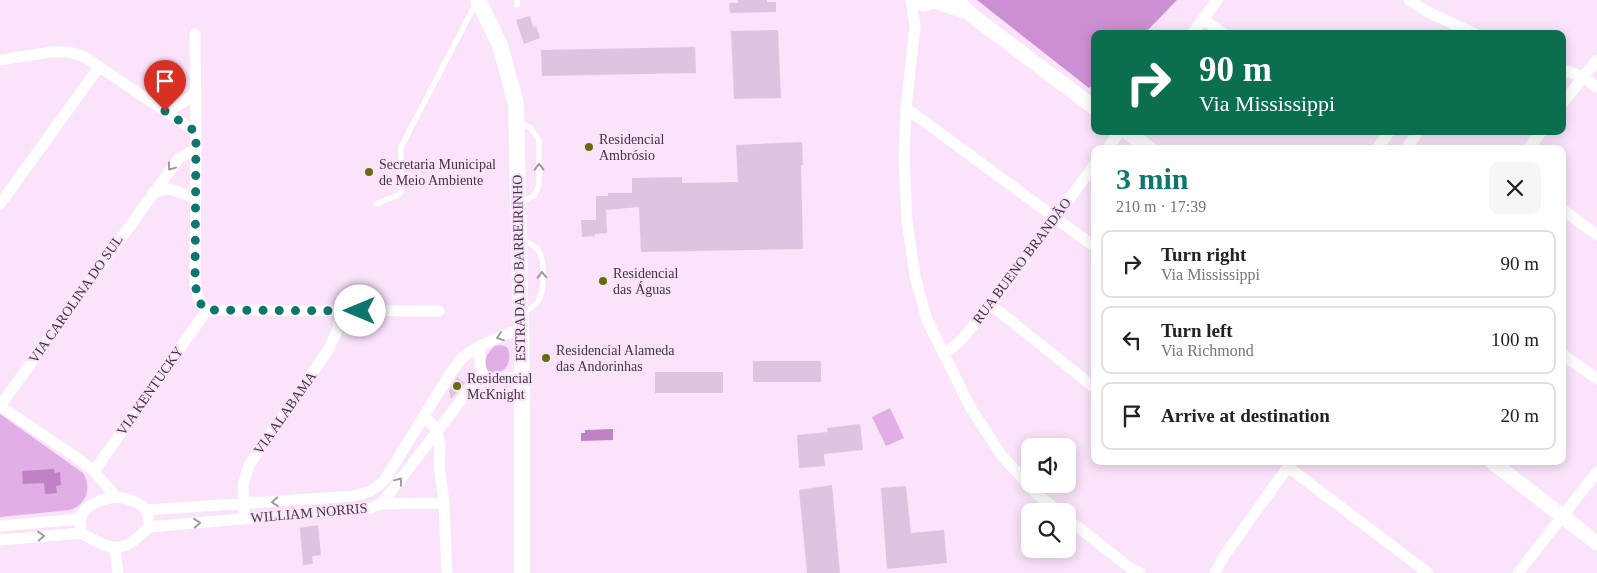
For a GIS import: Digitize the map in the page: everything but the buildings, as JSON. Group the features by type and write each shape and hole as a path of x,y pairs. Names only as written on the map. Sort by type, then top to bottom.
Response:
{"main road":[{"name":"ESTRADA DO BARREIRINHO","path":"478,0 500,45 516,104 522,378 522,573"}],"street":[{"path":"970,14 933,2 924,4 913,0 915,26 906,108 904,160 907,221 915,276 927,320 970,408 1002,456 1037,494 1048,503"},
{"path":"957,0 970,14 1091,105"},
{"path":"1195,30 1217,0"},
{"path":"1409,0 1426,11 1466,30"},
{"path":"915,26 933,2"},
{"path":"1203,19 1218,30"},
{"path":"195,34 195,285 200,303 206,310 439,311"},
{"path":"0,60 50,52 69,52 85,57 196,132"},
{"path":"1566,99 1597,60"},
{"path":"0,204 99,67"},
{"path":"1566,70 1584,77 1597,87"},
{"path":"165,111 187,100 196,91"},
{"path":"906,108 1091,244"},
{"path":"1109,145 1117,135"},
{"path":"1131,135 1145,145"},
{"path":"1531,145 1539,135"},
{"name":"VIA CAROLINA DO SUL","path":"0,406 152,192 178,158 196,149"},
{"name":"RUA BUENO BRANDÃO","path":"944,355 961,340 991,306 1091,169"},
{"path":"152,192 170,189 196,198"},
{"path":"1566,212 1597,235"},
{"path":"991,306 1091,385"},
{"name":"VIA KENTUCKY","path":"94,471 206,310"},
{"name":"VIA ALABAMA","path":"245,519 243,485 249,464 328,350 338,328 340,311"},
{"name":"WILLIAM NORRIS","path":"146,510 353,496 371,491 384,481 464,356 480,345 509,333 521,331"},
{"path":"480,345 479,361 486,381 522,378"},
{"path":"1566,357 1597,380"},
{"name":"WILLIAM NORRIS","path":"148,527 371,508 381,504 472,386 486,381"},
{"path":"0,406 94,471 116,497"},
{"path":"424,417 437,430 440,446 439,464 444,503 447,573"},
{"path":"411,439 439,464"},
{"path":"1215,573 1224,556 1289,465"},
{"path":"1291,465 1428,573"},
{"path":"1496,465 1597,543"},
{"path":"94,471 99,500"},
{"path":"1518,573 1597,472"},
{"path":"0,540 82,533 103,546 115,548 129,544 148,527 146,510 141,505 122,498 116,497 99,500 87,509 80,519 82,533"},
{"path":"381,504 444,503"},
{"path":"0,526 80,519"},
{"path":"1076,525 1130,568 1140,573"},
{"path":"115,548 118,573"}],"lane":[{"path":"376,204 401,192 401,147 478,0"},
{"path":"519,238 536,248 540,255 542,271 542,292 540,297 530,309 521,314"}],"shaded area":[{"path":"977,0 1177,0 1148,30 1091,30 1091,86 1089,88"},
{"path":"495,346 507,347 509,362 504,370 500,372 489,372 485,365 486,358"},
{"path":"890,408 904,438 886,446 872,417"},
{"path":"0,414 83,473 86,479 87,490 84,500 80,504 70,510 0,517"},
{"path":"613,429 613,440 581,441 581,433 585,433 585,430"},
{"path":"54,469 55,473 60,472 61,485 56,486 57,493 45,494 44,483 23,484 22,471"}],"place":[{"name":"Residencial Ambrósio","path":"589,147"},
{"name":"Secretaria Municipal de Meio Ambiente","path":"369,172"},
{"name":"Residencial das Águas","path":"603,281"},
{"name":"Residencial Alameda das Andorinhas","path":"546,358"},
{"name":"Residencial McKnight","path":"457,386"}],"route":[{"path":"165,111 196,132 195,285 200,303 206,310 360,311"}]}
